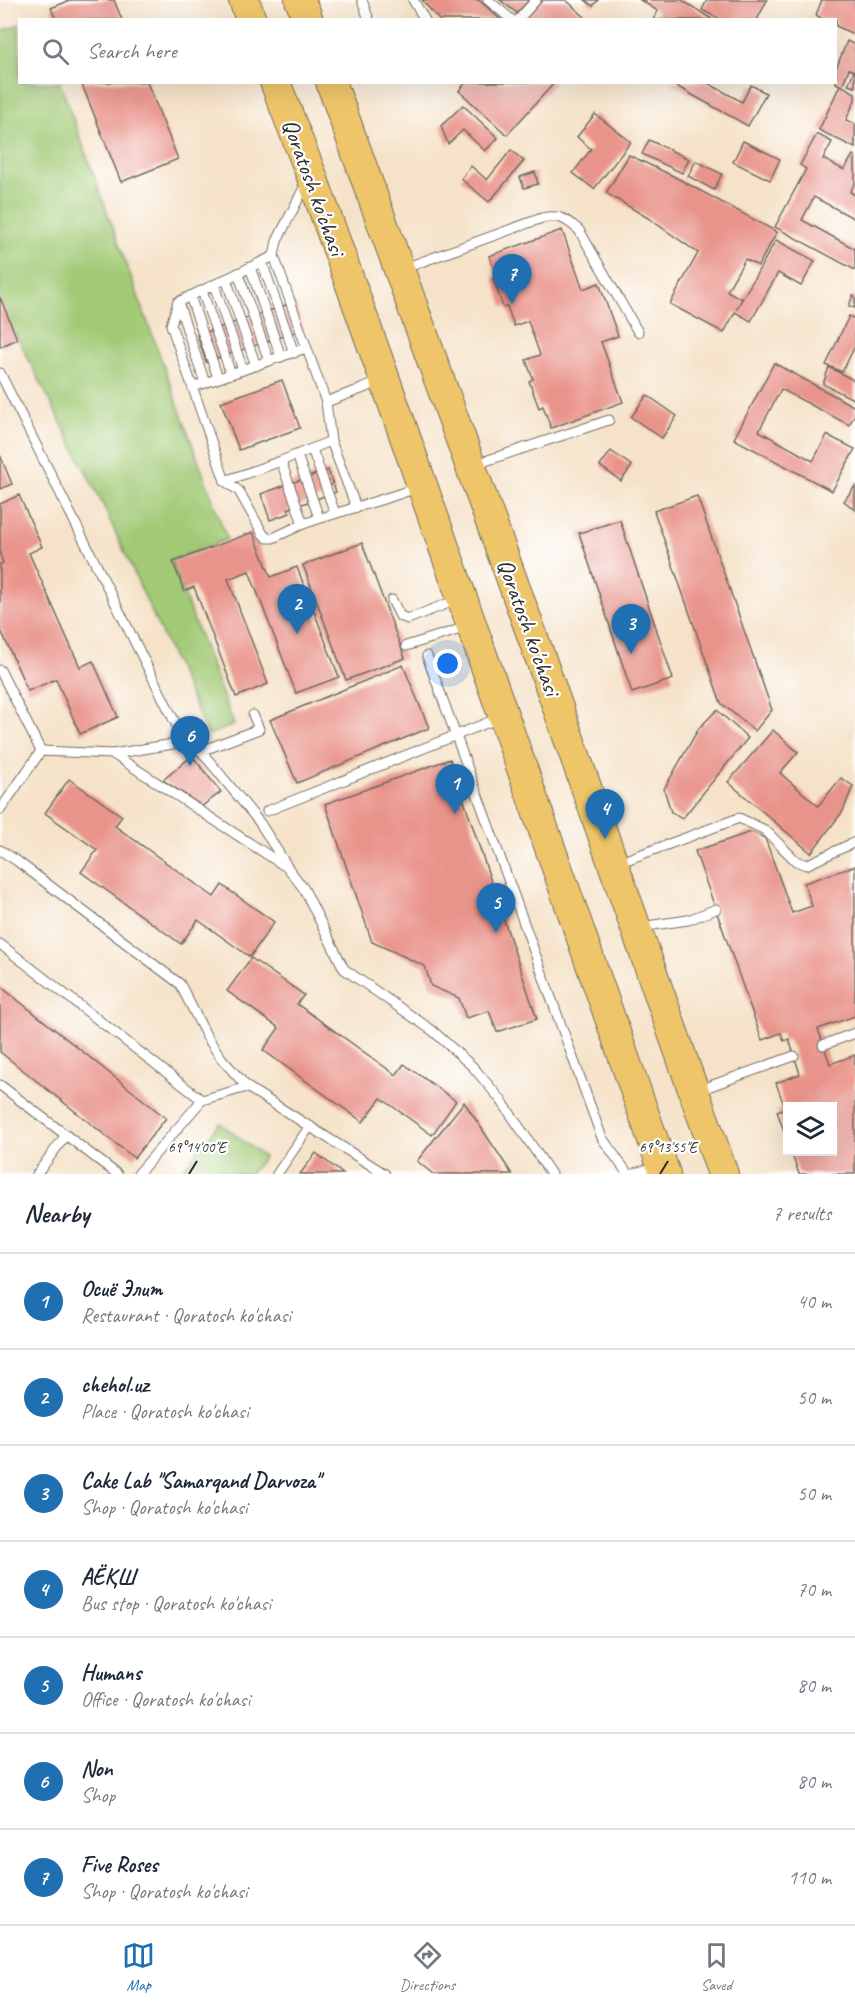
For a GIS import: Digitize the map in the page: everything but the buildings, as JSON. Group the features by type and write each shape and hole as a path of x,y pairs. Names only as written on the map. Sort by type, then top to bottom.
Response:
{"main road":[{"path":"244,0 250,18"},
{"path":"300,0 307,18"},
{"name":"Qoratosh ko'chasi","path":"276,84 311,174 385,380 665,1171"},
{"name":"Qoratosh ko'chasi","path":"332,84 471,466 723,1174"}],"lane":[{"path":"362,0 368,18"},
{"path":"413,0 423,18"},
{"path":"488,0 510,18"},
{"path":"520,18 536,0"},
{"path":"311,174 277,241 274,256 326,402 332,441 356,507"},
{"path":"400,270 555,215 567,220 579,230 639,332"},
{"path":"274,256 178,302 171,325 225,482 239,491 267,538 273,538 319,518 387,499 421,486"},
{"path":"262,262 294,353"},
{"path":"250,267 281,357"},
{"path":"238,273 269,361"},
{"path":"226,279 256,366"},
{"path":"214,285 243,370"},
{"path":"202,291 231,374"},
{"path":"190,296 218,378"},
{"path":"178,302 205,383"},
{"path":"193,387 306,348"},
{"path":"0,373 185,742 201,751 260,823 304,889 344,969 434,1031 473,1067 501,1100 551,1174"},
{"path":"326,402 385,380"},
{"path":"471,466 609,420"},
{"path":"225,482 332,441"},
{"path":"312,449 335,513"},
{"path":"297,455 319,518"},
{"path":"281,461 303,524"},
{"path":"392,600 400,616 408,619 462,598"},
{"path":"406,646 471,626"},
{"path":"427,656 602,1138 630,1174 665,1171"},
{"path":"0,670 41,751"},
{"path":"201,751 259,729 253,715"},
{"path":"267,811 504,716"},
{"path":"41,751 114,754 185,742"},
{"path":"0,810 41,751"},
{"path":"114,754 288,868"},
{"path":"613,865 739,818 765,830 796,861 806,864 855,842"},
{"path":"0,850 180,984 207,1037 222,1059 248,1087 385,1174"},
{"path":"636,928 688,920 716,909"},
{"path":"0,944 202,1100"},
{"path":"823,1045 855,1033"},
{"path":"694,1092 794,1056"},
{"path":"0,1085 117,1174"},
{"path":"138,1174 202,1100 248,1087"},
{"path":"277,1174 310,1126"},
{"path":"37,1174 66,1135"}],"green space":[{"path":"18,24 18,84 60,84 227,539 171,561 234,725 208,735 102,503 0,299 0,32"},
{"path":"220,1123 264,1157 250,1174 179,1174"}],"place":[{"name":"Five Roses","path":"512,304"},
{"name":"chehol.uz","path":"297,634"},
{"name":"Cake Lab \"Samarqand Darvoza\"","path":"631,654"},
{"name":"Non","path":"190,766"},
{"name":"Осиё Элит","path":"455,814"},
{"name":"АЁҚШ","path":"605,839"},
{"name":"Humans","path":"496,933"}]}
